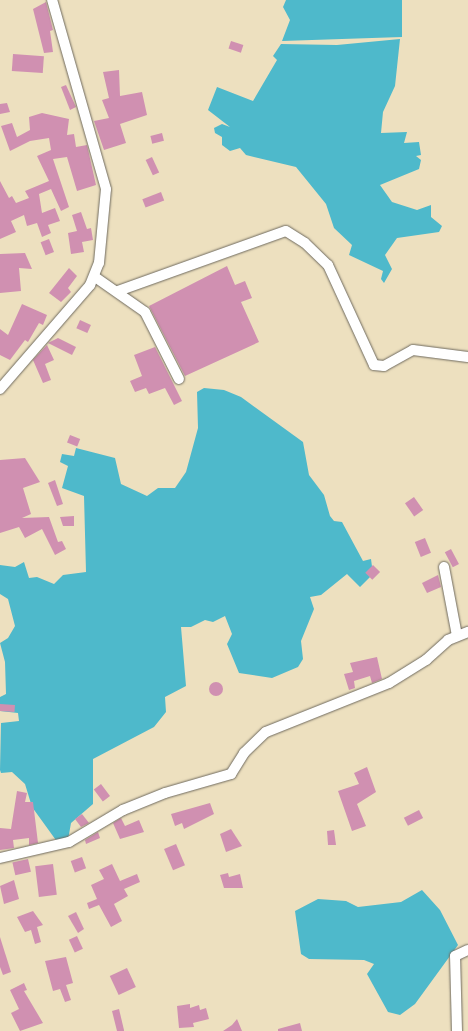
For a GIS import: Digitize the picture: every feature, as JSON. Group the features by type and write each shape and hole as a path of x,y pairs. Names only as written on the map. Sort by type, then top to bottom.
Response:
{"street":[{"path":"0,389 95,277 106,189 52,0"},
{"path":"118,291 286,231 305,243 328,265 374,365 384,366 412,350 468,357"},
{"path":"95,277 118,291 144,312 179,379"},
{"path":"444,567 457,636"},
{"path":"0,858 69,842 124,810 158,796 231,774 244,753 266,732 389,683 457,636 468,632"},
{"path":"457,1031 455,956 468,950"}],"water":[{"path":"286,0 402,0 402,37 282,41 290,20 283,7"},
{"path":"400,39 395,86 383,112 381,133 407,132 404,143 419,142 421,155 416,156 421,160 419,169 380,185 392,202 417,210 431,205 431,217 442,226 439,232 397,238 385,255 392,269 384,283 381,279 383,271 349,255 352,245 334,228 326,204 296,167 246,155 240,148 230,151 222,145 222,137 215,133 214,128 222,124 230,127 208,110 217,87 253,101 277,60 273,56 281,44 337,45"},
{"path":"204,388 224,390 241,397 303,442 309,475 324,495 330,516 334,521 342,522 363,561 371,559 373,574 360,587 347,574 321,595 310,597 314,609 301,641 303,659 298,667 272,678 239,673 227,644 232,634 225,616 213,622 205,620 191,627 181,627 186,686 165,697 166,712 154,727 93,759 93,804 71,823 68,840 58,843 32,807 25,784 12,772 1,773 0,770 1,723 19,721 18,713 0,711 0,697 6,694 5,662 0,643 8,638 15,626 8,599 0,594 0,565 15,567 24,562 29,578 37,577 54,584 63,575 86,572 84,496 62,488 68,466 60,462 62,454 74,456 76,448 115,458 121,484 147,496 158,488 175,488 186,472 198,428 197,392"},
{"path":"422,890 440,910 458,945 415,1004 400,1015 388,1012 367,974 374,964 364,960 309,959 301,954 295,911 318,899 346,901 358,907 401,902"}],"building":[{"path":"46,2 53,30 50,31 53,52 44,53 33,9"},
{"path":"231,41 243,45 241,53 229,49"},
{"path":"13,54 44,56 43,73 12,71"},
{"path":"119,70 120,96 142,92 147,115 120,124 126,143 104,150 94,121 109,118 102,100 109,98 103,72"},
{"path":"66,85 76,107 70,110 61,87"},
{"path":"7,103 10,112 0,114 0,104"},
{"path":"42,113 69,119 67,135 74,134 76,147 87,145 96,185 77,191 67,157 53,159 69,207 61,211 51,189 39,194 42,213 55,208 60,221 48,225 51,233 42,237 37,223 27,226 24,215 11,221 16,232 0,239 0,181 9,198 12,196 16,203 29,198 25,191 49,181 37,156 51,150 49,138 30,141 10,151 1,126 12,123 17,137 30,130 29,117"},
{"path":"162,133 164,141 152,144 150,136"},
{"path":"152,157 159,172 153,175 146,160"},
{"path":"161,192 164,200 146,208 142,199"},
{"path":"81,212 87,229 91,228 93,240 82,242 84,252 71,254 68,233 77,231 72,215"},
{"path":"49,239 54,252 46,255 41,242"},
{"path":"25,253 32,269 19,268 21,291 0,293 0,254"},
{"path":"227,266 235,285 245,281 252,298 241,302 259,342 185,376 149,306"},
{"path":"69,268 77,276 68,288 71,292 61,302 49,293"},
{"path":"22,304 47,315 43,325 39,323 28,342 25,340 10,360 0,355 0,329 8,335"},
{"path":"80,320 91,325 87,333 76,328"},
{"path":"58,338 76,347 72,355 48,343"},
{"path":"47,345 54,360 45,364 51,380 43,383 33,360"},
{"path":"155,347 182,401 174,405 165,388 149,394 146,388 135,392 130,381 142,376 134,355"},
{"path":"70,435 80,439 77,447 67,442"},
{"path":"25,458 40,482 23,488 31,514 22,518 49,517 58,542 62,541 66,549 55,555 42,529 25,538 19,527 0,533 0,460"},
{"path":"55,480 63,504 57,506 48,483"},
{"path":"414,497 423,510 414,516 405,503"},
{"path":"74,516 74,526 63,526 60,517"},
{"path":"425,538 431,553 421,557 415,542"},
{"path":"451,549 459,564 453,567 445,552"},
{"path":"373,565 380,572 372,580 365,573"},
{"path":"438,575 441,587 427,593 422,583"},
{"path":"377,657 382,679 372,683 370,676 354,681 355,688 349,690 344,674 353,672 350,663"},
{"path":"216,682 221,684 223,689 221,694 216,696 211,694 209,689 211,684"},
{"path":"0,704 15,705 14,712 0,711"},
{"path":"367,767 376,792 357,804 366,826 352,831 338,791 359,784 354,773"},
{"path":"101,784 110,796 103,801 94,789"},
{"path":"17,791 27,793 25,802 33,802 38,843 29,845 29,838 13,840 14,848 0,850 0,828 11,829"},
{"path":"210,803 214,814 184,829 182,823 175,826 171,814"},
{"path":"419,810 423,818 408,826 404,818"},
{"path":"82,814 89,823 81,827 75,819"},
{"path":"121,818 125,826 139,820 144,832 120,839 113,823"},
{"path":"231,829 242,846 226,852 220,834"},
{"path":"334,830 336,845 328,845 327,831"},
{"path":"98,832 100,838 86,844 85,840"},
{"path":"176,844 185,865 173,870 164,849"},
{"path":"82,857 86,868 75,872 71,861"},
{"path":"28,859 31,872 15,875 12,863"},
{"path":"53,864 57,895 39,897 35,866"},
{"path":"112,864 120,881 137,874 140,882 124,889 128,896 114,904 122,921 111,927 99,905 89,909 87,903 97,899 91,885 104,879 99,870"},
{"path":"228,873 229,877 240,874 243,888 224,888 220,875"},
{"path":"14,880 19,899 4,904 0,886"},
{"path":"33,911 43,925 37,927 41,942 35,944 31,930 25,932 17,917"},
{"path":"76,912 84,929 78,933 68,916"},
{"path":"77,936 83,949 75,952 69,940"},
{"path":"0,937 11,972 3,975 0,967"},
{"path":"66,957 73,983 66,985 71,1000 65,1002 60,989 53,991 45,961"},
{"path":"127,968 136,987 119,995 110,976"},
{"path":"24,983 27,990 24,991 43,1023 20,1031 11,1013 19,1009 10,990"},
{"path":"190,1004 190,1008 199,1005 200,1010 206,1008 209,1019 193,1023 194,1027 179,1028 177,1006"},
{"path":"119,1009 124,1031 117,1031 112,1011"},
{"path":"237,1019 242,1031 223,1031 232,1025"},
{"path":"300,1023 302,1031 278,1031 278,1029"}]}
